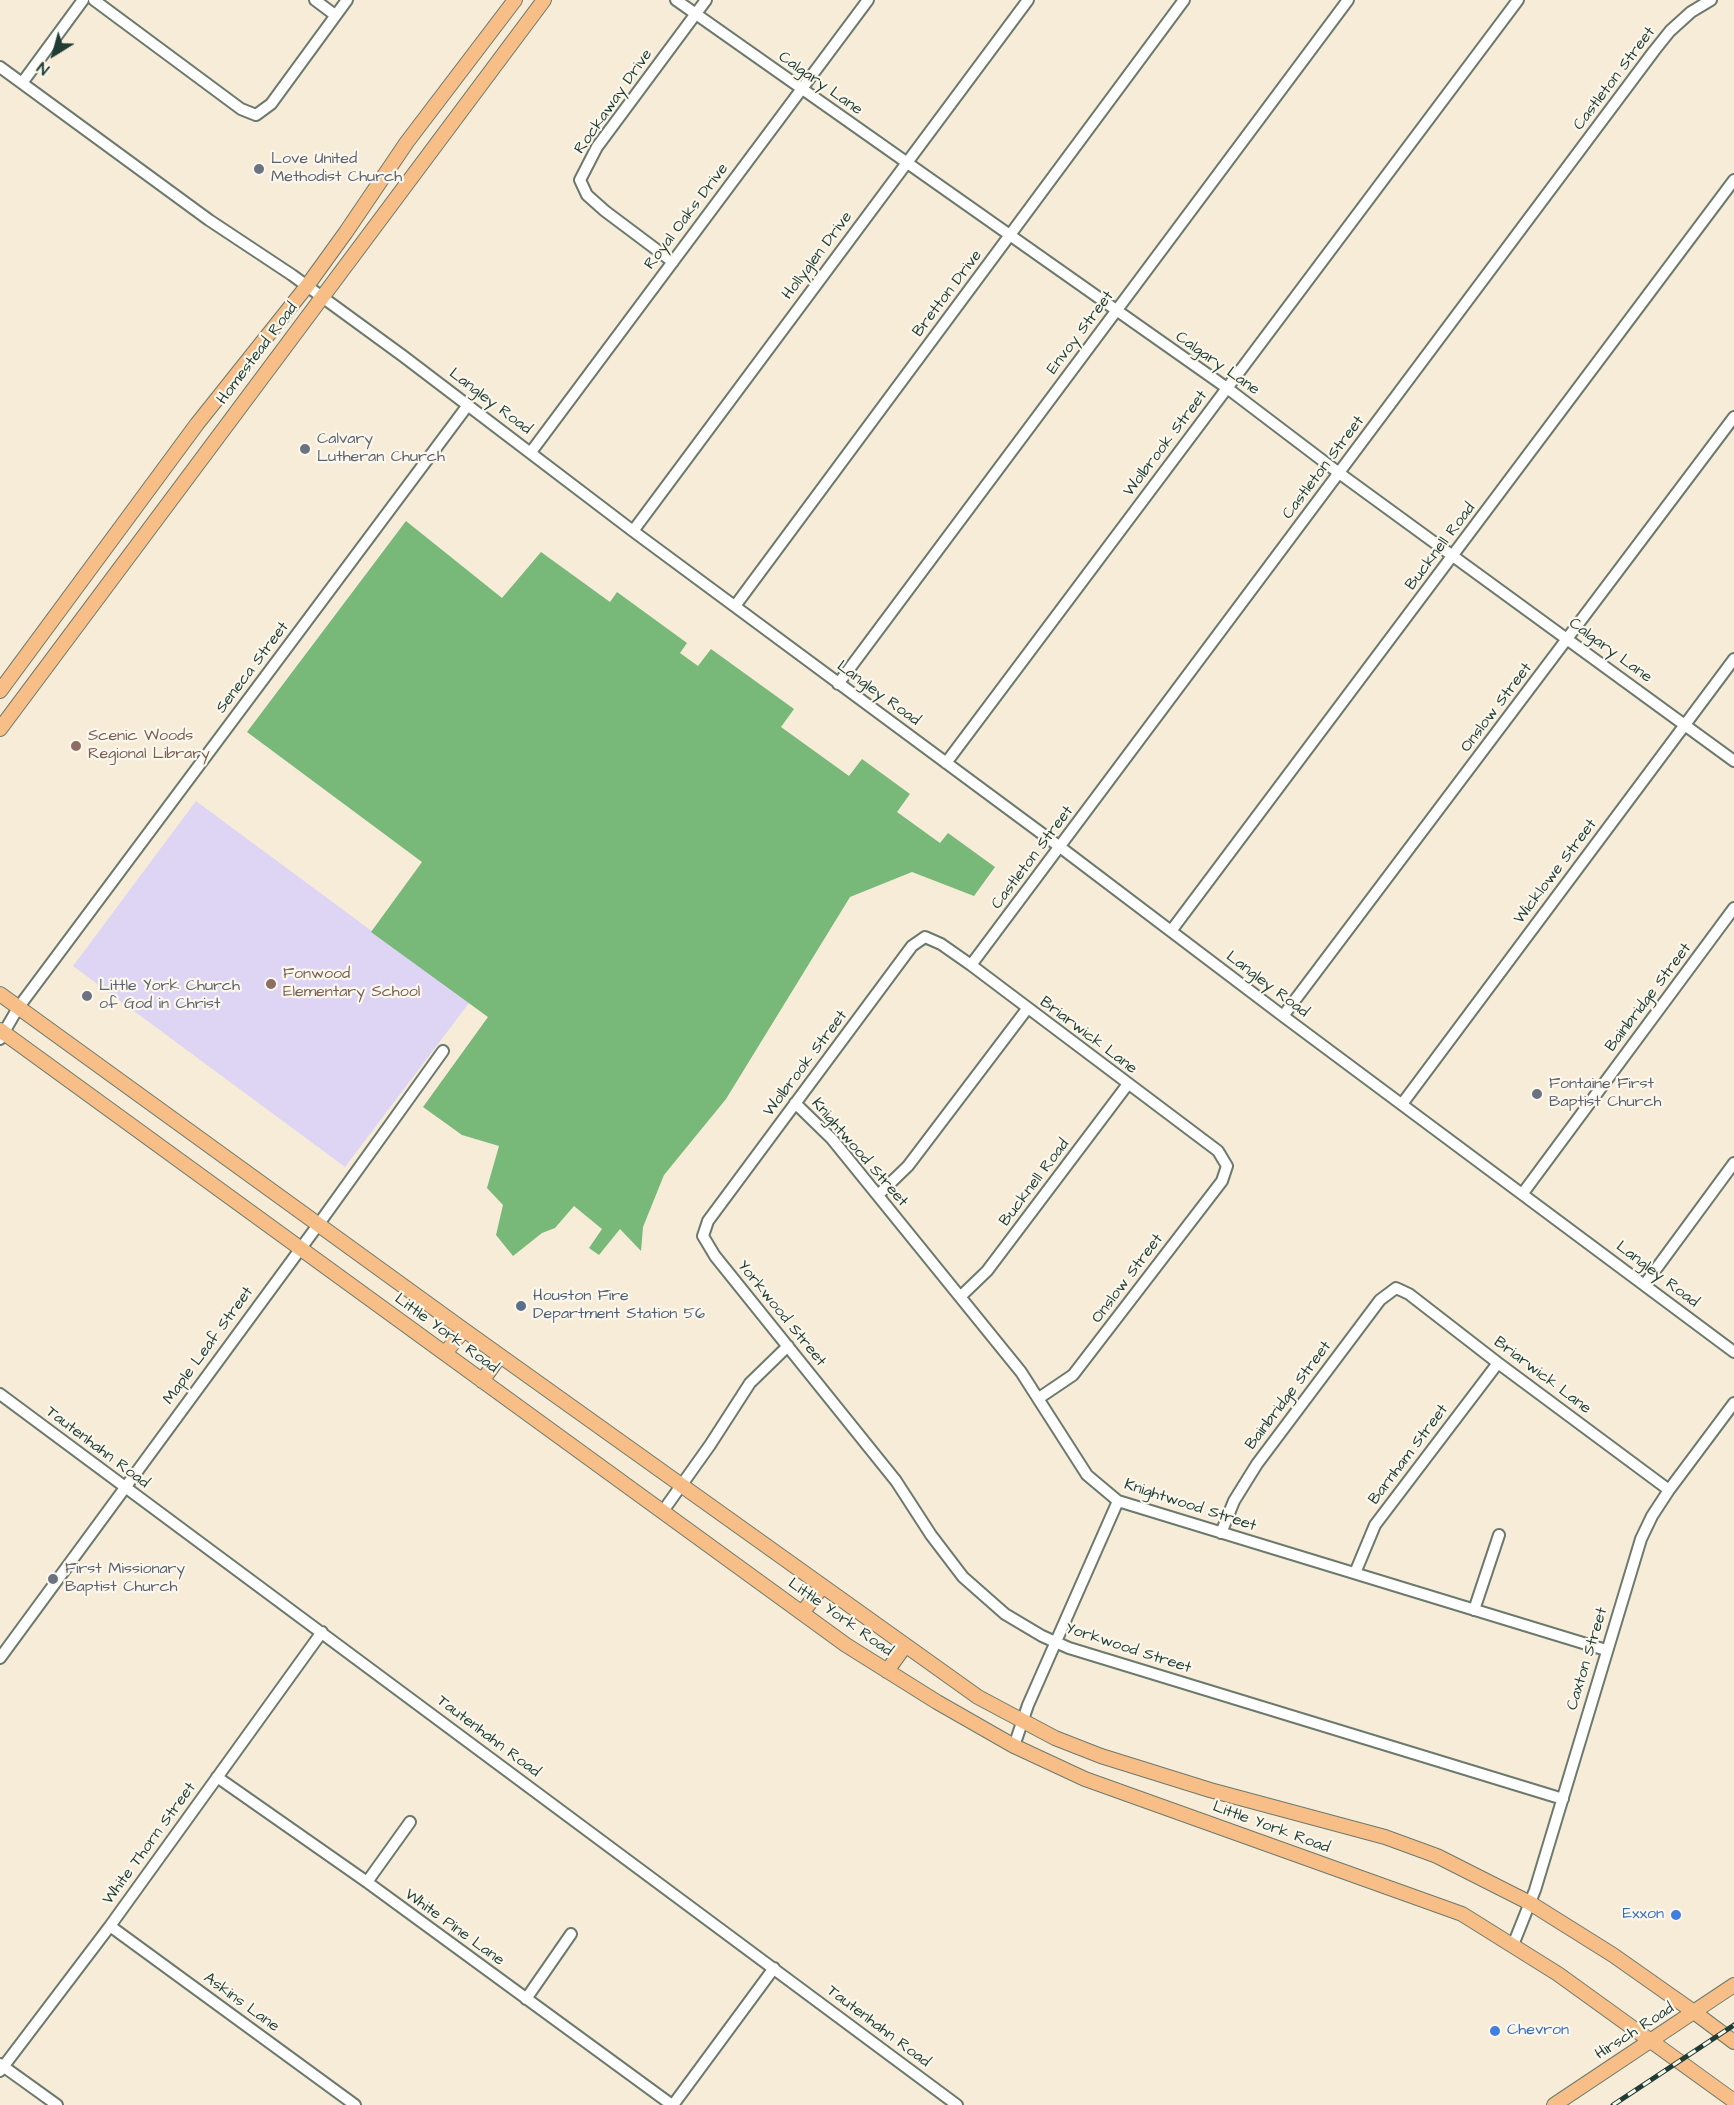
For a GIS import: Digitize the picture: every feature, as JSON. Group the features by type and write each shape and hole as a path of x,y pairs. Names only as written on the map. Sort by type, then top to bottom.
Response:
{"main road":[{"name":"Homestead Road","path":"0,691 197,424 307,286 407,142 515,0"},
{"name":"Homestead Road","path":"0,728 544,0"},
{"path":"470,58 490,72"},
{"path":"407,142 426,157"},
{"path":"197,424 218,436"},
{"name":"Little York Road","path":"0,994 500,1356 978,1697 1055,1738 1101,1756 1161,1775 1385,1837 1437,1856 1530,1903 1613,1955 1734,2042"},
{"name":"Little York Road","path":"1,1034 846,1645 937,1702 1014,1746 1085,1779 1462,1914 1558,1974 1652,2040 1734,2102"},
{"path":"445,1353 464,1330"},
{"path":"482,1381 500,1356"},
{"path":"802,1613 822,1587"},
{"path":"887,1671 905,1646"},
{"name":"Hirsch Road","path":"1554,2105 1734,1985"}],"street":[{"path":"22,83 83,0"},
{"path":"94,0 240,109 256,115 271,104 347,0"},
{"path":"315,0 335,15"},
{"name":"Calgary Lane","path":"676,0 1227,388 1339,473 1734,761"},
{"name":"Rockaway Drive","path":"673,261 605,212 587,195 580,180 597,147 706,0"},
{"name":"Royal Oaks Drive","path":"531,452 868,0"},
{"name":"Hollyglen Drive","path":"633,531 1028,0"},
{"name":"Bretton Drive","path":"735,606 1184,0"},
{"name":"Envoy Street","path":"837,684 1348,0"},
{"name":"Wolbrook Street","path":"946,763 1518,0"},
{"name":"Castleton Street","path":"971,966 1654,51 1670,31 1691,12 1711,0"},
{"name":"Langley Road","path":"0,67 209,220 307,286 468,405 837,684 1060,847 1734,1352"},
{"name":"Bucknell Road","path":"1171,931 1734,180"},
{"name":"Seneca Street","path":"1,1034 18,1008 468,405"},
{"name":"Onslow Street","path":"1283,1016 1734,417"},
{"name":"Wicklowe Street","path":"1402,1104 1734,659"},
{"name":"Bainbridge Street","path":"1523,1193 1734,908"},
{"name":"Wolbrook Street","path":"714,1212 912,946 925,937"},
{"name":"Briarwick Lane","path":"925,937 941,944 1218,1151 1227,1166"},
{"path":"878,1195 908,1166 1027,1009"},
{"name":"Maple Leaf Street","path":"0,1658 443,1051"},
{"name":"Bucknell Road","path":"960,1297 987,1271 1128,1084"},
{"name":"Knightwood Street","path":"795,1103 832,1139 1021,1372 1087,1475 1118,1501 1606,1650"},
{"path":"1645,1284 1734,1164"},
{"name":"Onslow Street","path":"1039,1398 1073,1375 1222,1181 1227,1166"},
{"name":"Yorkwood Street","path":"714,1212 703,1236 715,1256 896,1481 931,1534 963,1576 1005,1614 1070,1648 1563,1799"},
{"name":"Briarwick Lane","path":"1396,1288 1409,1294 1669,1490"},
{"name":"Bainbridge Street","path":"1221,1533 1234,1501 1257,1464 1380,1300 1396,1288"},
{"path":"663,1511 750,1383 788,1346"},
{"name":"Barnham Street","path":"1355,1573 1375,1525 1498,1363"},
{"name":"Tautenhahn Road","path":"0,1394 957,2105"},
{"name":"Caxton Street","path":"1513,1945 1530,1903 1563,1799 1641,1539 1652,1516 1669,1490 1734,1403"},
{"path":"1014,1746 1022,1721 1118,1501"},
{"path":"1474,1610 1499,1535"},
{"name":"White Thorn Street","path":"1,2067 110,1926 322,1632"},
{"name":"White Pine Lane","path":"217,1777 673,2105"},
{"path":"366,1882 410,1822"},
{"name":"Askins Lane","path":"110,1926 355,2105"},
{"path":"526,1999 571,1934"},
{"path":"673,2105 774,1968"},
{"path":"1,2067 57,2105"}],"shaded area":[{"name":"Fonwood Elementary School","path":"196,801 469,1003 345,1167 73,966"}],"green space":[{"path":"406,521 502,598 541,552 610,602 617,592 687,643 680,653 698,666 711,649 794,709 781,727 849,776 862,759 910,794 897,812 940,843 948,833 995,867 974,896 912,872 850,897 726,1099 664,1175 643,1227 641,1251 620,1229 599,1255 589,1248 602,1229 574,1206 555,1228 542,1233 513,1256 496,1235 503,1205 487,1188 499,1146 462,1135 423,1107 488,1017 371,932 422,862 247,732"}],"railway":[{"path":"1613,2105 1734,2025"}],"place":[{"name":"Love United Methodist Church","path":"259,169"},
{"name":"Calvary Lutheran Church","path":"305,449"},
{"name":"Scenic Woods Regional Library","path":"76,746"},
{"name":"Fonwood Elementary School","path":"271,984"},
{"name":"Little York Church of God in Christ","path":"87,996"},
{"name":"Fontaine First Baptist Church","path":"1537,1094"},
{"name":"Houston Fire Department Station 56","path":"521,1306"},
{"name":"First Missionary Baptist Church","path":"53,1579"},
{"name":"Exxon","path":"1676,1915"},
{"name":"Chevron","path":"1495,2031"}]}
